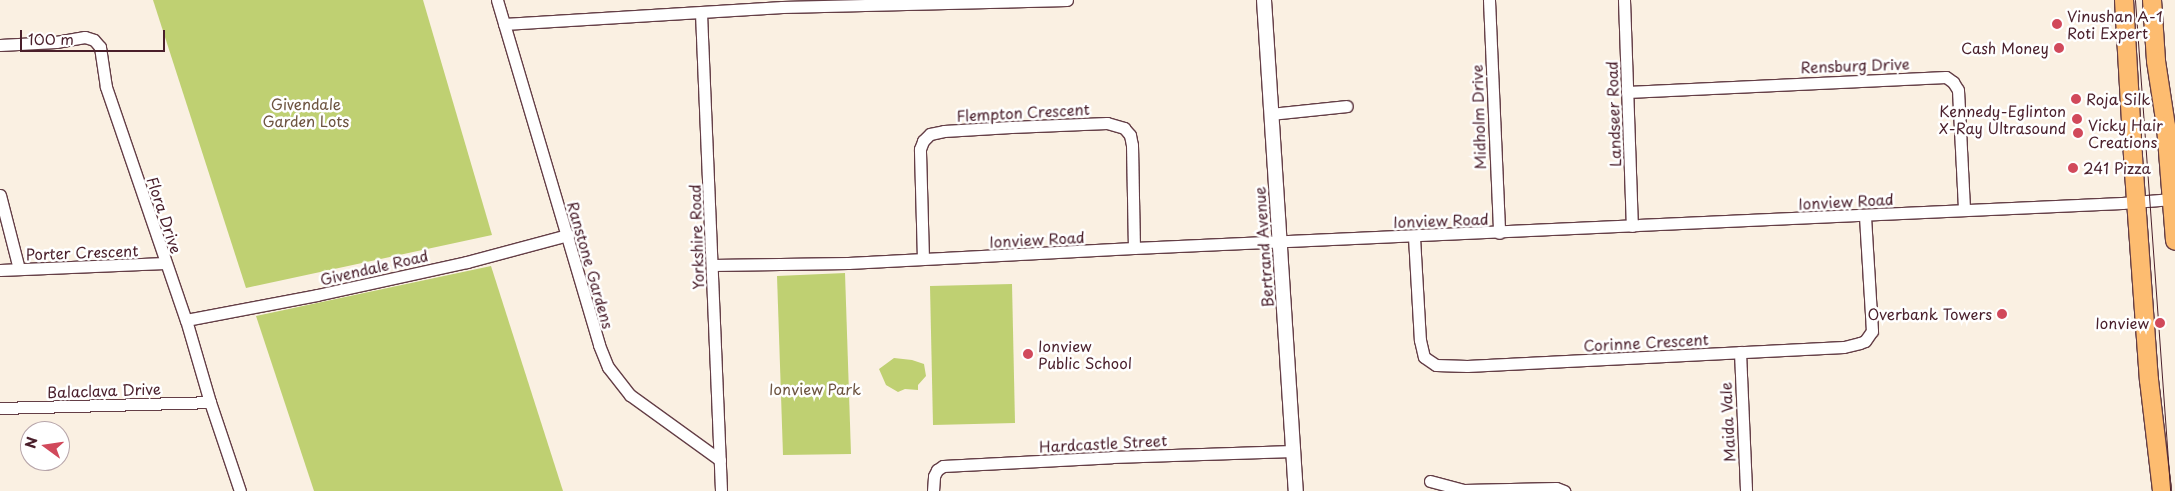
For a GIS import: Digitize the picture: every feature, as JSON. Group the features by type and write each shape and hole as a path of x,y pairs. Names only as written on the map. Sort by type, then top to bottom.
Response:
{"main road":[{"path":"2124,0 2149,380 2162,491"},
{"path":"2152,0 2156,61 2166,126 2175,241"}],"street":[{"name":"Ranstone Gardens","path":"497,0 568,235 599,346 608,367 616,380 630,395 720,460"},
{"path":"504,24 888,3 959,4 1068,0"},
{"name":"Bertrand Avenue","path":"1264,0 1278,243 1296,491"},
{"name":"Midholm Drive","path":"1489,0 1499,233"},
{"name":"Landseer Road","path":"1624,0 1632,226"},
{"name":"Yorkshire Road","path":"701,13 720,460"},
{"name":"Flora Drive","path":"0,45 56,42 85,37 97,43 101,52 102,72 106,87 186,320 210,402 240,491"},
{"name":"Rensburg Drive","path":"1627,92 1946,77 1953,82 1958,90 1964,210"},
{"path":"1271,114 1347,106"},
{"name":"Flempton Crescent","path":"923,259 920,149 922,141 930,134 1011,127 1107,123 1124,128 1130,135 1132,145 1134,248"},
{"path":"0,195 19,269"},
{"name":"Ionview Road","path":"712,265 923,259 1134,248 1414,237 2172,199"},
{"name":"Corinne Crescent","path":"1414,237 1420,340 1424,357 1436,365 1453,366 1844,347 1860,343 1869,337 1872,331 1865,215"},
{"name":"Givendale Road","path":"186,320 317,295 467,262 568,235"},
{"name":"Porter Crescent","path":"0,270 166,263"},
{"name":"Maida Vale","path":"1740,352 1746,491"},
{"name":"Balaclava Drive","path":"0,408 210,402"},
{"name":"Hardcastle Street","path":"933,491 934,476 937,470 943,466 1112,457 1293,451"},
{"path":"720,460 721,491"},
{"path":"1430,481 1464,490 1556,488 1564,491"}],"green space":[{"name":"Givendale Garden Lots","path":"153,0 423,0 492,235 246,288"},
{"path":"491,266 563,491 314,491 256,316"},
{"name":"Ionview Park","path":"845,273 851,454 783,455 777,276"},
{"path":"1012,284 1015,423 933,425 930,286"},
{"path":"894,358 912,360 924,364 926,376 918,385 918,390 905,389 898,392 886,385 879,369"}],"tram line":[{"path":"2135,0 2170,491"}],"place":[{"name":"Vinushan A-1 Roti Expert","path":"2057,24"},
{"name":"Cash Money","path":"2059,48"},
{"name":"Roja Silk","path":"2076,99"},
{"name":"Kennedy-Eglinton X-Ray Ultrasound","path":"2077,119"},
{"name":"Vicky Hair Creations","path":"2078,133"},
{"name":"241 Pizza","path":"2073,168"},
{"name":"Overbank Towers","path":"2002,314"},
{"name":"Ionview","path":"2160,323"},
{"name":"Ionview Public School","path":"1028,354"}]}
